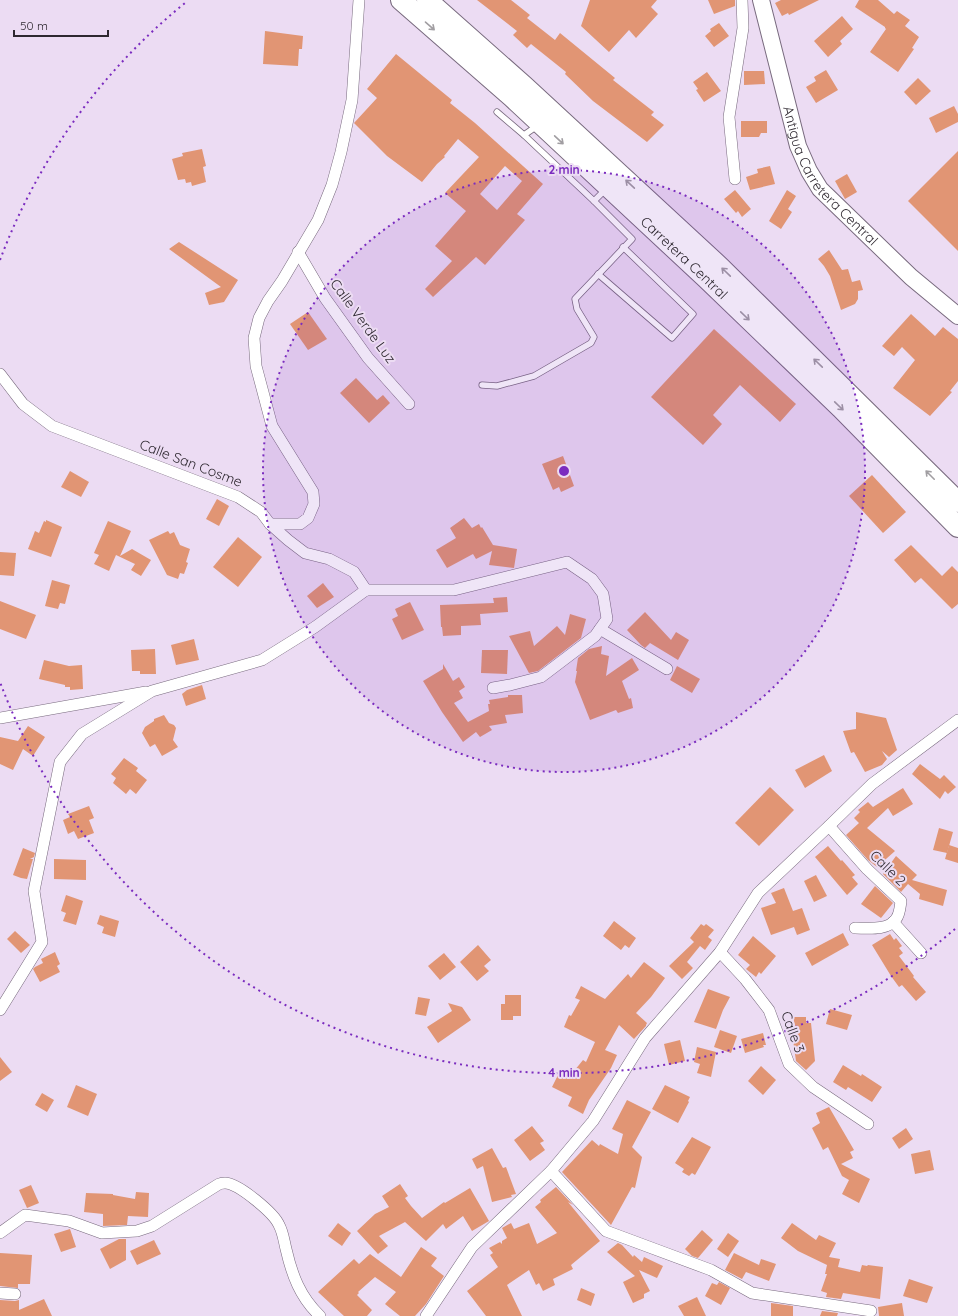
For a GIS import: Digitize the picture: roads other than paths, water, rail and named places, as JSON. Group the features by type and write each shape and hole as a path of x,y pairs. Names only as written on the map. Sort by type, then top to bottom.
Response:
{"highway":[{"name":"Carretera Central","path":"401,0 540,123 712,284 841,408 958,527"},
{"name":"Carretera Central","path":"427,0 524,86 720,267 958,502"}],"street":[{"path":"270,524 300,524 308,518 314,504 312,492 272,426 256,366 254,338 259,318 318,220 332,185 341,152 352,100 359,0"},
{"path":"735,179 729,117 743,28 742,0"},
{"name":"Antigua Carretera Central","path":"761,0 798,146 809,171 820,190 911,277 958,316"},
{"name":"Calle Verde Luz","path":"298,252 326,298 368,358 409,404"},
{"name":"Calle San Cosme","path":"0,374 23,404 52,426 238,497 261,512 270,524 288,540 306,552 328,559 354,572 366,590"},
{"path":"0,718 152,691 262,660 315,627 366,590 454,590 567,562 592,579 603,594 607,619 595,636 541,677 493,688"},
{"path":"600,629 651,658 667,669"},
{"path":"0,1010 42,942 34,891 60,762 82,734 152,691"},
{"path":"426,1316 472,1247 551,1171 593,1121 645,1038 720,952 758,893 872,784 958,720"},
{"name":"Calle 2","path":"829,826 867,869 901,901 898,915 896,920 893,922"},
{"path":"855,928 889,926 893,922 921,953"},
{"name":"Calle 3","path":"720,952 745,979 769,1010 789,1064 813,1087 868,1124"},
{"path":"551,1171 606,1231 711,1270 752,1293 871,1311"},
{"path":"0,1233 25,1215 69,1221 102,1233 137,1231 152,1226 219,1184 225,1183 233,1185 247,1193 274,1217 280,1226 291,1268 300,1290 310,1306 320,1316"},
{"path":"0,1293 15,1294"}],"lane":[{"path":"482,385 497,386 534,376 590,343 594,336 577,309 575,299 632,239 594,201 497,112"},
{"path":"524,136 540,123"},
{"path":"594,201 608,187"},
{"path":"598,274 672,338 693,314 623,248"}]}
